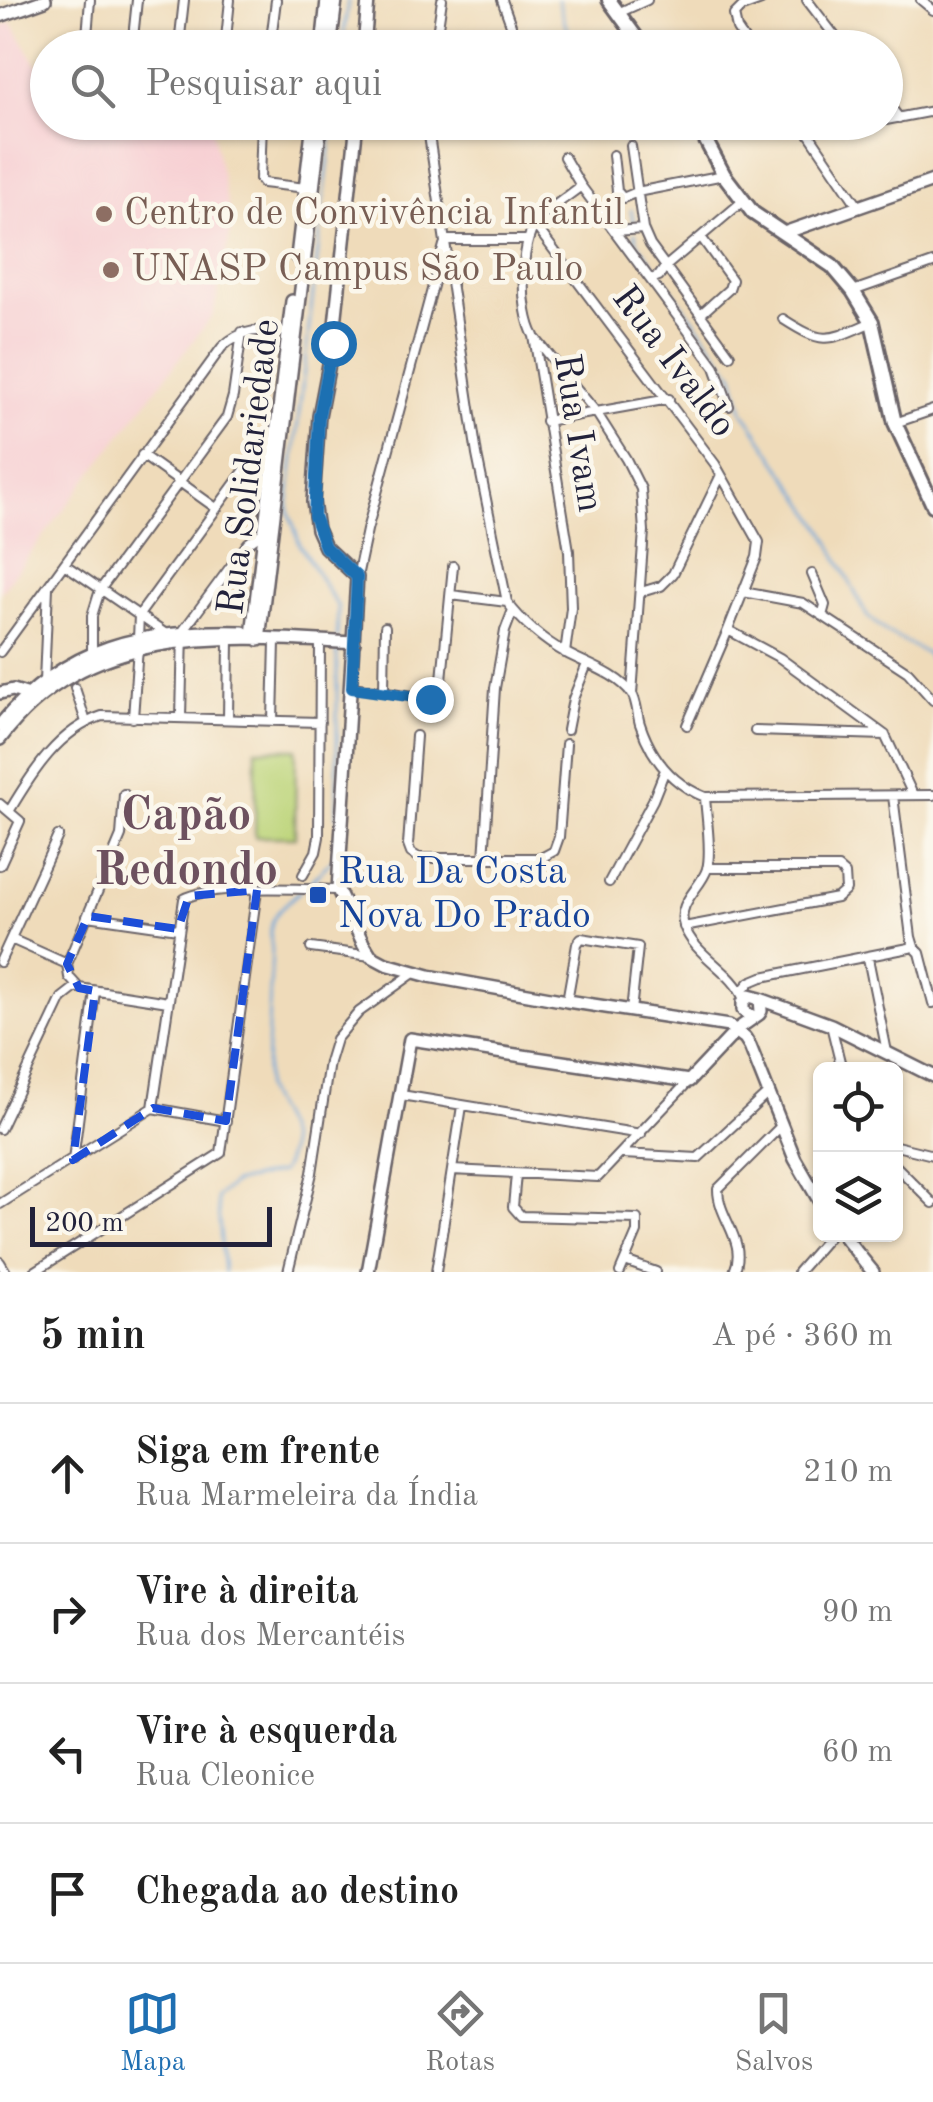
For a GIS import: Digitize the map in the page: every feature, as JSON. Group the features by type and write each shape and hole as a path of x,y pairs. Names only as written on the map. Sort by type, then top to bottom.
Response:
{"main road":[{"path":"609,0 631,30"},
{"path":"706,140 743,201 762,220 825,260 853,291 872,322 895,423 933,506"}],"street":[{"path":"1,12 25,0"},
{"path":"1,12 45,0"},
{"path":"87,30 90,0"},
{"path":"134,30 137,0"},
{"path":"181,30 184,0"},
{"path":"227,30 230,0"},
{"path":"272,30 276,0"},
{"path":"324,30 327,0"},
{"path":"332,30 336,0"},
{"path":"366,30 368,0"},
{"path":"438,30 442,0"},
{"path":"502,0 512,25"},
{"path":"618,13 647,0"},
{"path":"739,30 736,10 761,0"},
{"path":"807,0 830,30"},
{"path":"921,0 933,10"},
{"path":"903,117 933,111"},
{"path":"261,140 263,183 309,188"},
{"name":"Rua Solidariedade","path":"256,636 312,140"},
{"name":"Rua Solidariedade","path":"309,188 318,140"},
{"path":"355,140 333,343 320,403 314,502 316,529 325,547 357,577"},
{"path":"430,140 477,455 510,606 495,688 484,859"},
{"path":"813,140 858,206"},
{"path":"631,146 641,230 664,269 730,355"},
{"path":"613,154 618,194 623,198 724,175"},
{"path":"564,156 580,186 620,231 719,373 729,406"},
{"path":"784,234 933,180"},
{"path":"535,225 580,186"},
{"path":"652,278 743,201"},
{"name":"Rua Ivam","path":"535,225 528,240 523,308 534,336 569,551 570,608 565,653"},
{"name":"Rua Ivaldo","path":"535,225 669,399 722,475 758,538 757,557 742,592"},
{"path":"620,231 641,230"},
{"path":"701,236 732,280 729,289 701,314"},
{"path":"372,956 332,890 352,688 357,577 445,240"},
{"path":"445,240 528,240"},
{"path":"853,291 933,263"},
{"path":"783,319 809,336 824,339 872,322"},
{"path":"92,654 92,616 100,590 222,424 231,406 242,332"},
{"path":"0,652 226,342 242,332 292,333"},
{"name":"Rua Solidariedade","path":"268,530 275,439 292,333"},
{"path":"534,336 596,412 636,475 644,500 632,694 645,735 665,770 683,786 705,797 933,795"},
{"path":"546,421 669,399"},
{"path":"895,423 933,410"},
{"path":"133,718 139,615 263,446 275,439"},
{"path":"142,456 216,508"},
{"path":"641,592 661,586 674,574 712,488 722,475"},
{"path":"181,718 183,635 248,543 268,530"},
{"path":"64,564 166,634"},
{"path":"352,688 440,700 453,566"},
{"path":"812,574 825,605 822,616"},
{"path":"44,682 48,585"},
{"path":"687,724 742,592 790,598 822,616 908,672 933,700"},
{"path":"450,595 510,606 544,640 632,694"},
{"path":"384,692 385,627"},
{"path":"728,630 780,658 886,735 914,795"},
{"path":"1,733 67,677 166,634 321,639"},
{"path":"1,733 29,695 92,654 183,635 229,640 256,636 275,641 352,639"},
{"path":"304,875 318,846 321,639"},
{"path":"228,720 229,640"},
{"path":"273,721 275,641"},
{"path":"566,730 587,664"},
{"path":"75,688 86,722"},
{"path":"0,693 12,690 29,695"},
{"path":"10,810 40,764 86,722 102,716 320,722"},
{"path":"755,732 886,735"},
{"path":"416,736 410,801 411,852 416,858 540,858 554,852 558,846 566,744"},
{"path":"609,882 665,770"},
{"path":"124,794 121,836 67,964 69,977 76,986 95,991 168,1002"},
{"path":"893,796 914,947 920,954 933,1003"},
{"path":"705,797 707,868 686,903 684,927 717,967 750,996 831,1026 933,1076"},
{"path":"0,804 20,821 1,861"},
{"path":"0,962 58,836"},
{"path":"684,927 837,898 846,890 844,874 838,868 707,868"},
{"path":"152,1108 182,903 189,896 257,890 332,890"},
{"path":"34,1272 213,1160 222,1148 257,890"},
{"path":"88,916 178,928"},
{"path":"566,1001 576,944 582,938 590,938 638,948 631,1010"},
{"path":"11,939 67,964"},
{"path":"738,1029 762,977 914,947"},
{"path":"312,948 372,956 415,972 566,1001 738,1029 750,1046 780,1126 813,1189"},
{"path":"868,958 887,1052"},
{"path":"288,1272 312,1173 336,1039 358,1012 415,972"},
{"path":"0,1130 62,998 76,986"},
{"path":"74,1160 95,991"},
{"path":"750,996 747,1014 790,1012"},
{"path":"452,1170 598,1177 738,1029 758,1015"},
{"path":"831,1026 840,1062"},
{"path":"368,1272 410,1039 689,1081"},
{"path":"623,1154 698,1158 767,1094"},
{"path":"402,1095 641,1134"},
{"path":"436,1272 462,1106"},
{"path":"0,1204 152,1108 226,1121"},
{"path":"734,1272 738,1250 718,1189 780,1126"},
{"path":"903,1148 933,1155"},
{"path":"903,1173 933,1204"},
{"path":"516,1174 513,1208 521,1216 638,1219 620,1272"},
{"path":"798,1272 824,1242"},
{"path":"849,1242 873,1272"},
{"path":"625,1261 656,1272"},
{"path":"0,1262 6,1272"}],"highlighted area":[{"path":"257,890 226,1121 153,1108 73,1160 95,991 79,988 67,964 88,916 178,929 189,896"}],"shaded area":[{"name":"UNASP Campus São Paulo","path":"11,22 30,53 30,140 214,140 232,225 213,315 0,593 0,28"}],"green space":[{"path":"256,749 296,749 295,837 255,837"}],"waterway":[{"path":"344,30 348,0"},
{"path":"558,0 568,30"},
{"path":"331,140 288,508 300,545 338,607 337,639"},
{"path":"631,210 634,225"},
{"path":"635,233 637,242 734,375 743,411 824,531 867,616 886,632 926,653 933,663"},
{"path":"337,647 337,819"},
{"path":"306,886 336,856"},
{"path":"224,1272 217,1198 233,1183 281,1172 287,1160 285,1129 265,1088 271,930 279,910 300,891"}],"place":[{"name":"Centro de Convivência Infantil","path":"104,214"},
{"name":"UNASP Campus São Paulo","path":"111,270"},
{"name":"Rua Da Costa Nova Do Prado","path":"318,895"}],"district":[{"name":"Capão Redondo","path":"186,844"}],"route":[{"path":"333,343 319,416 314,516 325,547 357,577 352,688 430,699"}]}
